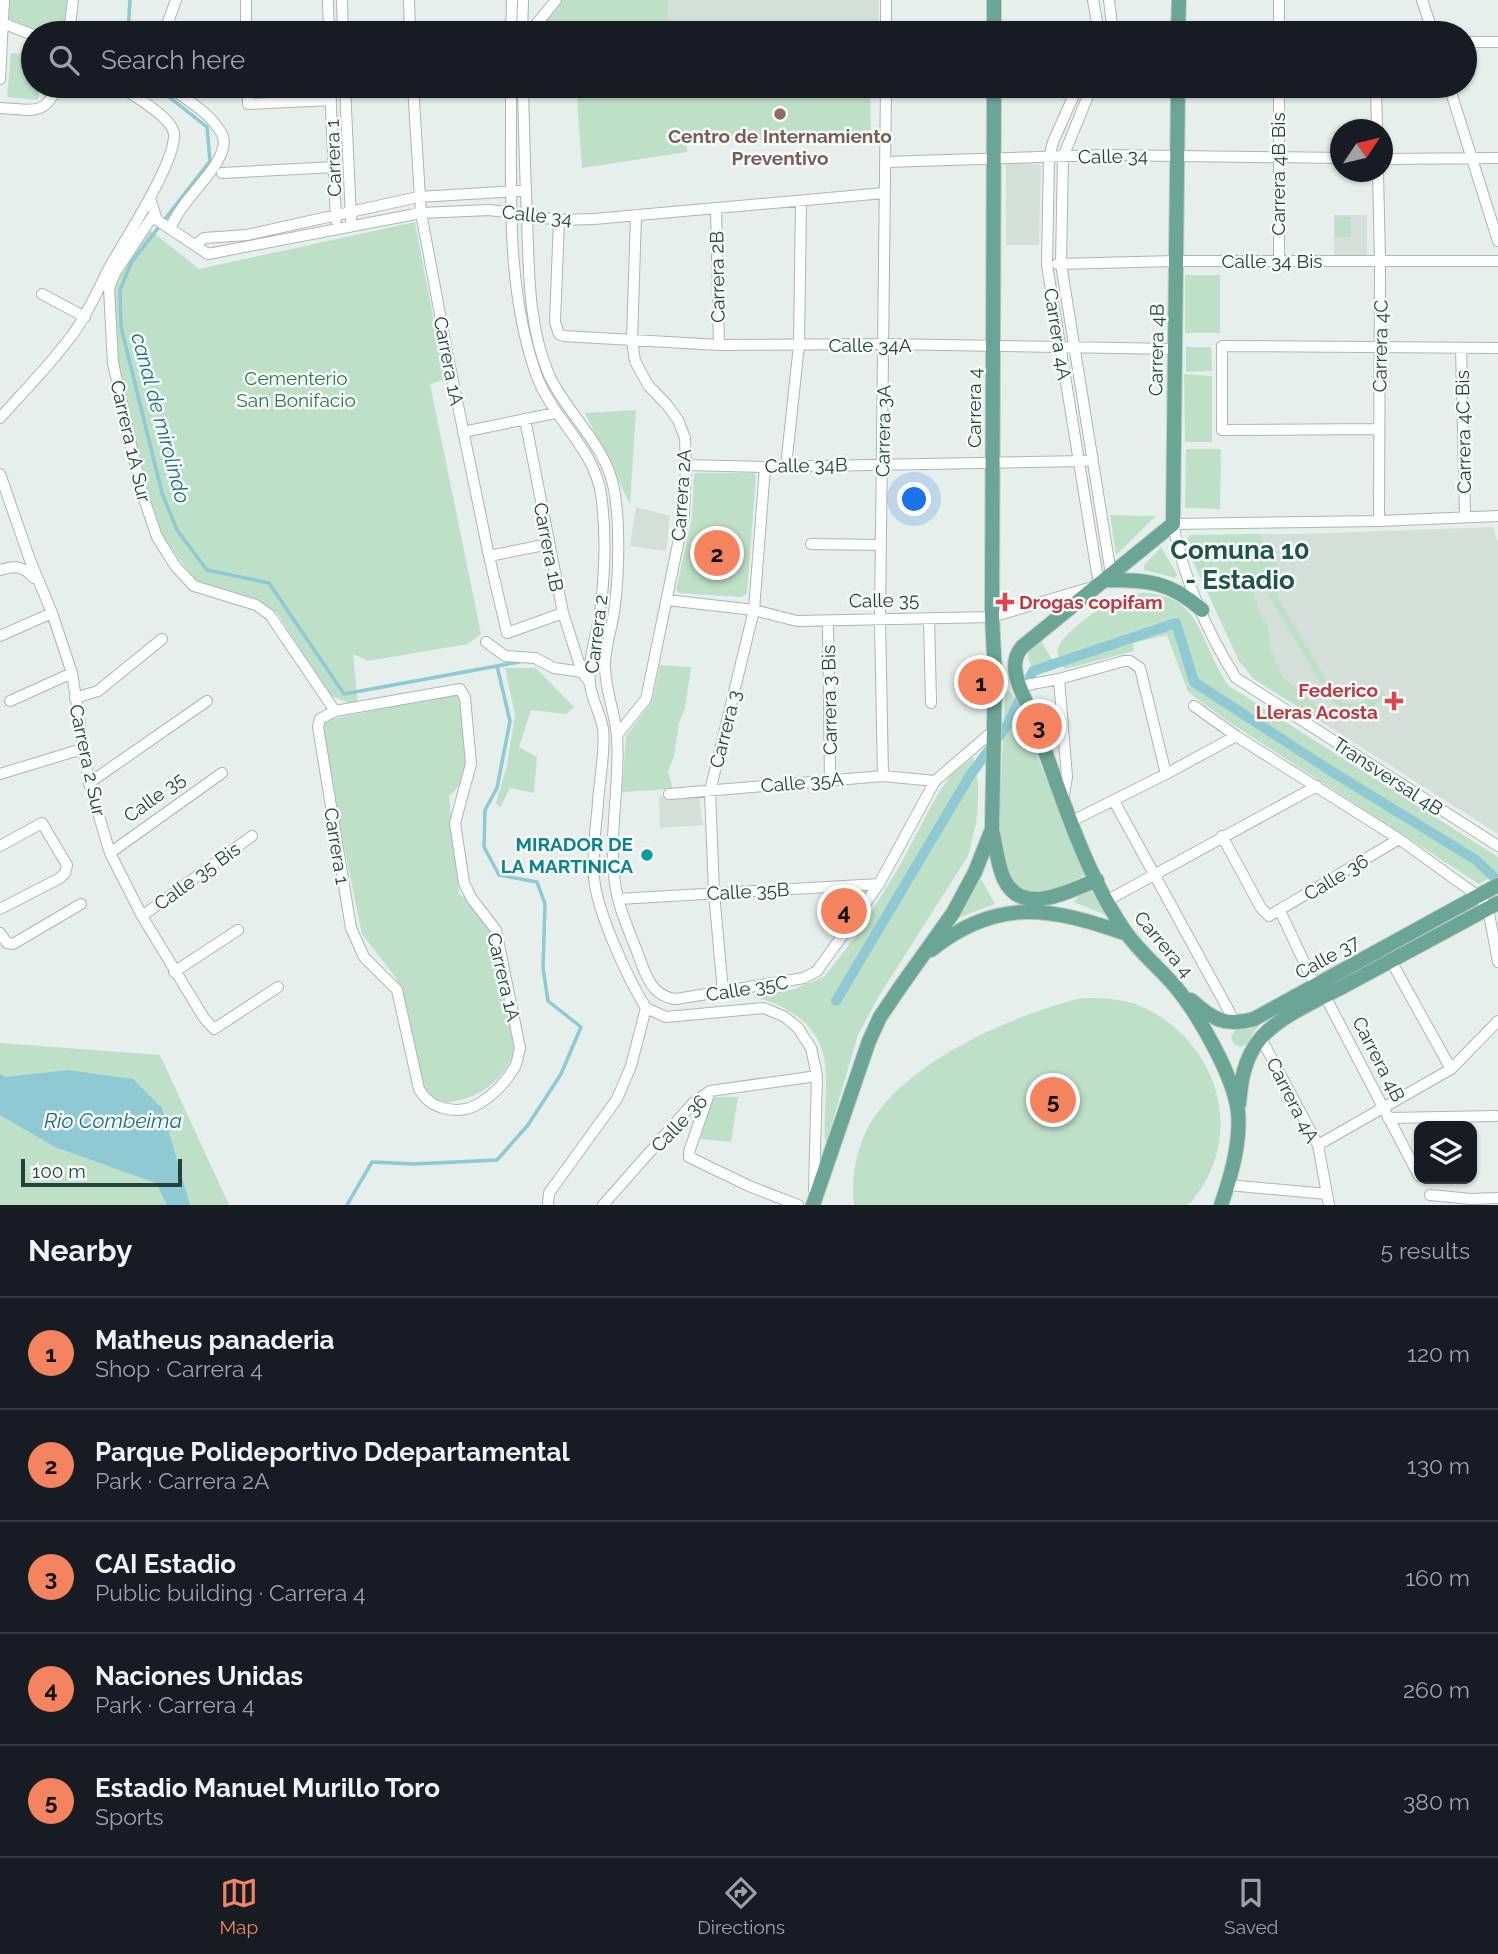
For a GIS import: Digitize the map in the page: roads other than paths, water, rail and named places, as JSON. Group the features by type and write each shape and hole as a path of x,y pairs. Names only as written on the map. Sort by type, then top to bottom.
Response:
{"main road":[{"path":"994,0 994,21"},
{"path":"1178,21 1179,0"},
{"name":"Carrera 4","path":"814,1204 848,1107 863,1053 880,1017 953,913 975,872 992,829 995,674 992,617 994,98"},
{"name":"Carrera 4B","path":"1173,524 1178,98"},
{"name":"Calle 35","path":"1016,671 1017,654 1022,647 1173,524"},
{"path":"1105,580 1150,581 1187,596 1202,610"},
{"path":"995,674 998,668 1004,665 1011,666 1016,671"},
{"name":"Carrera 4","path":"1016,671 1070,822 1097,880 1127,934 1175,987 1214,1048 1238,1112 1235,1149 1221,1205"},
{"path":"992,829 1004,879 1010,888 1025,898 1049,898 1097,880"},
{"name":"Calle 37","path":"1238,1112 1242,1073 1261,1038 1320,991 1487,891"},
{"name":"Calle 37","path":"1235,1022 1263,1015 1391,961 1494,905"},
{"path":"916,965 952,934 973,924 1009,913 1034,910 1060,914 1127,934"},
{"path":"1175,987 1210,1017 1235,1022"}],"street":[{"path":"0,79 4,0"},
{"path":"70,21 73,0"},
{"path":"168,21 176,0"},
{"path":"246,0 247,21"},
{"path":"328,0 329,21"},
{"path":"342,0 343,21"},
{"path":"409,0 410,21"},
{"path":"511,21 512,0"},
{"path":"522,21 523,0"},
{"path":"539,21 556,0"},
{"path":"886,0 886,21"},
{"path":"1093,0 1097,21"},
{"path":"1109,0 1112,21"},
{"path":"1279,0 1279,21"},
{"path":"1422,0 1429,21"},
{"path":"2,22 21,29"},
{"path":"1477,42 1498,42"},
{"path":"0,108 38,109 45,107 52,98"},
{"path":"0,418 55,356 85,317 150,198 170,153 174,134 164,118 136,98"},
{"name":"Carrera 1A Sur","path":"183,98 216,125 224,145 220,157 180,209 162,223 115,273 109,288 113,363 141,490 157,537 176,567 194,586 256,605 270,615 335,711"},
{"path":"248,98 248,104 331,100"},
{"name":"Carrera 1","path":"345,98 351,227"},
{"name":"Carrera 1A","path":"414,98 418,197 463,432 507,633 563,613"},
{"name":"Carrera 2","path":"511,98 512,212 516,280 524,340 537,379 555,413 584,452 600,492 603,525 601,605 590,683 603,730 593,874 597,899 646,1009"},
{"name":"Carrera 2","path":"523,98 529,279 537,338 549,374 566,405 596,447 614,488 617,525 615,606 605,660 605,684 617,735 615,871 618,899 643,970 655,990 665,998 676,999"},
{"name":"Carrera 3A","path":"883,776 880,620 886,98"},
{"name":"Carrera 4A","path":"1073,98 1053,142 1049,158 1047,265 1079,461 1105,580"},
{"name":"Carrera 4A","path":"1087,98 1062,157 1061,264 1094,460 1105,580"},
{"name":"Carrera 4B Bis","path":"1279,98 1279,262"},
{"path":"1376,98 1377,119"},
{"path":"1453,98 1498,241"},
{"name":"Carrera 1","path":"331,100 336,230"},
{"name":"Calle 34","path":"886,162 1062,157 1330,158"},
{"path":"1393,159 1498,158"},
{"path":"222,173 335,167"},
{"name":"Carrera 4C","path":"1378,182 1379,521"},
{"name":"Calle 34","path":"195,245 204,238 247,235 418,197 525,191"},
{"name":"Calle 34","path":"162,223 208,254 421,214 491,210 559,220 636,216 884,193"},
{"path":"150,198 162,223"},
{"path":"786,466 799,345 801,201"},
{"name":"Carrera 2B","path":"716,209 719,345"},
{"name":"Carrera 2A","path":"617,735 646,699 684,514 686,465 685,438 678,420 648,384 635,361 632,340 636,216"},
{"name":"Calle 34A","path":"559,220 555,322 559,334 564,336 719,345 884,344 1175,349"},
{"name":"Calle 34 Bis","path":"1047,265 1176,261 1498,261"},
{"path":"42,295 85,317"},
{"path":"1379,429 1222,430 1222,346 1498,348"},
{"name":"Carrera 4C Bis","path":"1461,348 1465,516"},
{"path":"463,432 555,413"},
{"name":"Carrera 1B","path":"525,419 563,613 582,672"},
{"name":"Calle 34B","path":"686,465 765,467 1094,460"},
{"name":"Carrera 3","path":"723,992 710,791 754,610 765,467"},
{"name":"Carrera 2 Sur","path":"0,474 72,673 89,783 110,853 142,916 174,972 214,1029 278,987"},
{"path":"1173,524 1498,516"},
{"name":"Carrera 4B","path":"1173,524 1178,551 1202,610"},
{"path":"489,556 549,544"},
{"path":"811,544 881,545"},
{"path":"0,570 18,566 27,570 40,583"},
{"name":"Calle 35","path":"667,600 754,610 797,621 992,617 1105,580"},
{"name":"Transversal 4B","path":"1202,610 1222,656 1236,678 1498,846"},
{"path":"0,636 52,613"},
{"path":"929,618 931,703"},
{"name":"Carrera 3 Bis","path":"828,621 830,779"},
{"path":"75,698 101,689 162,639"},
{"path":"486,642 505,656 535,658 554,668 582,672 590,683"},
{"path":"1021,688 1130,661 1140,668 1166,774"},
{"path":"10,701 72,673"},
{"path":"1059,679 1068,777 1063,802"},
{"name":"Carrera 1A","path":"335,711 460,689 465,698 471,764 455,823 464,883 472,899 496,930 520,1048 516,1067 497,1090 478,1105 454,1110 433,1105 424,1100 419,1089"},
{"path":"89,783 207,701"},
{"path":"1194,706 1236,736 1399,839 1487,891 1494,905 1498,962"},
{"name":"Carrera 1","path":"335,711 320,719 318,727 351,928 364,957 397,990 419,1089"},
{"path":"879,884 935,781 993,736"},
{"path":"1070,822 1236,736"},
{"path":"0,774 82,749"},
{"name":"Calle 35","path":"110,853 222,773"},
{"name":"Calle 35A","path":"669,794 883,776 935,781"},
{"path":"1108,900 1317,786"},
{"path":"1114,801 1235,1022"},
{"path":"0,846 42,823 66,865 65,873 60,878 0,909"},
{"name":"Calle 35 Bis","path":"142,916 252,836"},
{"name":"Carrera 4B","path":"1222,836 1261,908 1269,916 1277,913 1414,1166"},
{"name":"Calle 36","path":"1277,913 1399,839"},
{"name":"Calle 35C","path":"676,999 804,978 817,971 879,884"},
{"name":"Calle 35B","path":"618,899 879,884"},
{"path":"0,933 7,943 13,944 81,904"},
{"path":"174,972 238,930"},
{"path":"1391,961 1451,1069"},
{"name":"Calle 35C","path":"646,1009 666,1017 764,1008 785,1017"},
{"path":"548,1205 549,1193 617,1099 631,1066 646,1009"},
{"name":"Carrera 4","path":"785,1017 798,1028 811,1048 817,1076 814,1204"},
{"path":"1318,1145 1385,1114 1451,1069 1498,1021"},
{"name":"Carrera 4A","path":"1261,1038 1318,1145 1328,1199"},
{"name":"Calle 36","path":"610,1203 693,1103 710,1091 817,1076"},
{"path":"710,1091 688,1152 690,1157 749,1186 798,1205"},
{"path":"1385,1114 1496,1116"},
{"name":"Carrera 4B","path":"1424,1184 1430,1195"},
{"path":"1228,1185 1328,1199"},
{"path":"1422,1205 1430,1195 1475,1202 1498,1198"}],"water":[{"name":"Rio Combeima","path":"68,1070 133,1079 162,1108 190,1205 167,1205 156,1183 55,1147 0,1115 0,1074 6,1077"}],"waterway":[{"name":"canal de mirolindo","path":"129,21 130,0"},
{"name":"canal de mirolindo","path":"170,98 207,127 210,161 131,263 120,290 121,327 162,493 177,530 207,570 269,583 344,694 519,662"},
{"name":"canal de mirolindo","path":"836,1001 969,777 1008,724 1033,671 1176,623 1194,682 1331,771 1476,860 1498,881"},
{"path":"347,1205 372,1162 414,1164 497,1160 528,1125 561,1074 581,1027 548,1001 543,968 545,904 537,882 499,875 484,847 485,810 497,788 510,721 497,666"}],"place":[{"name":"Centro de Internamiento Preventivo","path":"780,114"},
{"name":"Parque Polideportivo Ddepartamental","path":"717,553"},
{"name":"Drogas copifam","path":"1005,602"},
{"name":"Matheus panaderia","path":"981,682"},
{"name":"Federico Lleras Acosta","path":"1394,701"},
{"name":"CAI Estadio","path":"1039,726"},
{"name":"MIRADOR DE LA MARTINICA","path":"647,855"},
{"name":"Naciones Unidas","path":"844,911"},
{"name":"Estadio Manuel Murillo Toro","path":"1053,1100"}],"district":[{"name":"Comuna 10 - Estadio","path":"1240,565"}],"park label":[{"name":"Cementerio San Bonifacio","path":"296,389"}]}
